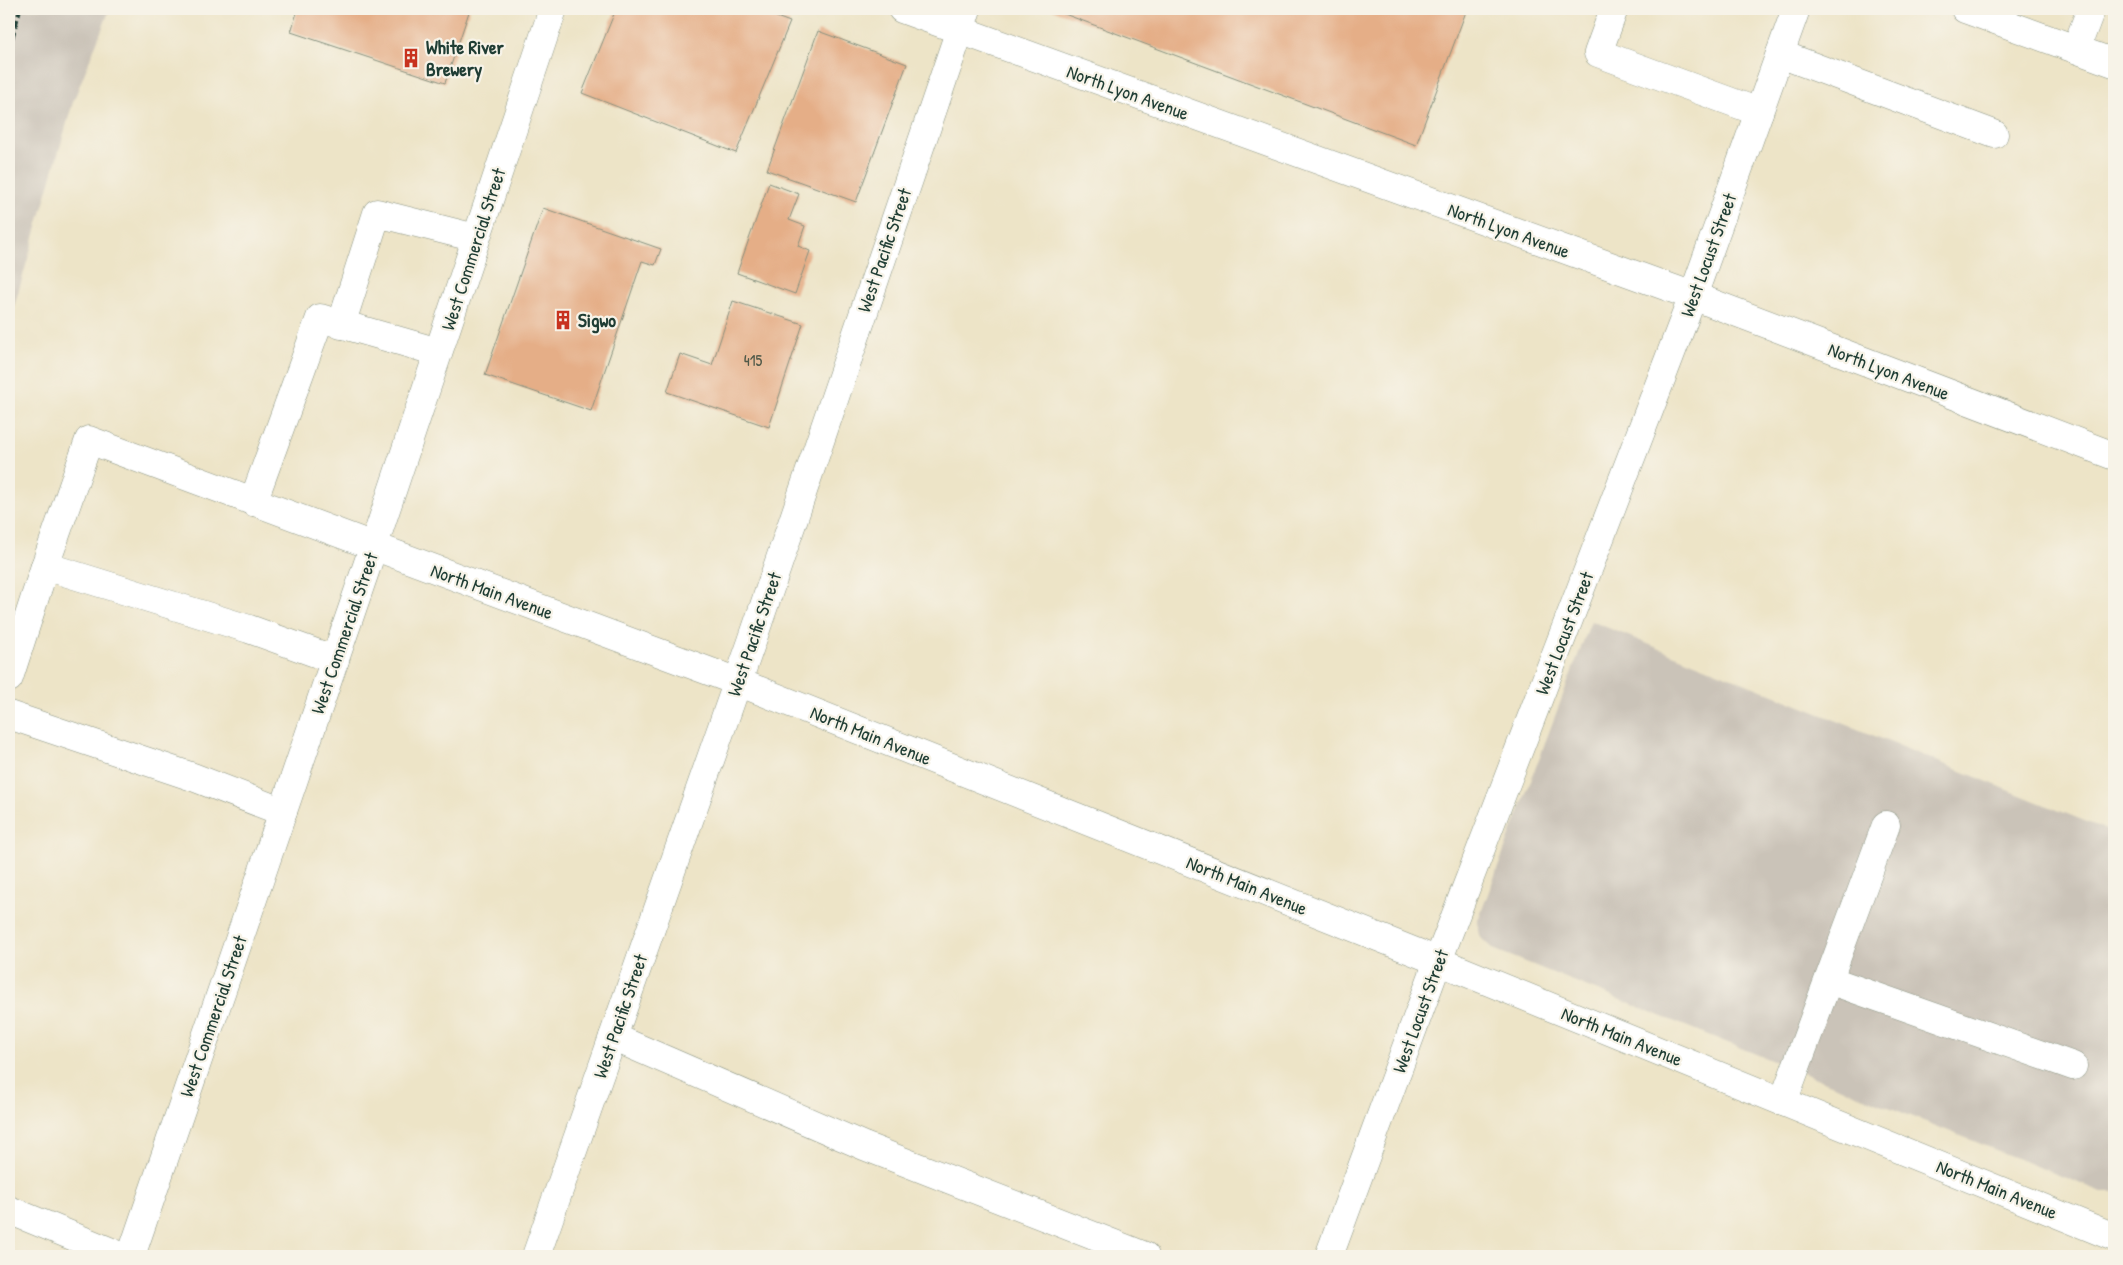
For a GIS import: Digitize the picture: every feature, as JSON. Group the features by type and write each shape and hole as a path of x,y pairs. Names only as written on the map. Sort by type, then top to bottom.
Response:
{"street":[{"name":"West Commercial Street","path":"131,1256 374,548 553,9"},
{"name":"North Lyon Avenue","path":"902,9 963,19 2114,456"},
{"path":"1614,9 1598,53 1759,112"},
{"name":"West Locust Street","path":"1329,1256 1438,961 1694,296 1796,9"},
{"path":"1965,9 2114,63"},
{"path":"2076,49 2091,9"},
{"name":"West Pacific Street","path":"536,1256 738,682 963,19"},
{"path":"1780,54 1994,134"},
{"path":"341,325 377,213 476,238"},
{"path":"253,502 320,318 438,352"},
{"name":"North Main Avenue","path":"45,566 89,440 374,548 738,682 1438,961 2114,1237"},
{"path":"9,678 45,566 249,629 335,660"},
{"path":"9,715 193,777 283,812"},
{"path":"1783,1102 1886,825"},
{"path":"1829,980 2073,1066"},
{"path":"613,1037 864,1146 1145,1256"},
{"path":"9,1210 121,1256"}],"shaded area":[{"path":"9,9 110,9 73,102 9,324"},
{"path":"1591,621 2114,833 2114,1192 2101,1192 1493,949 1481,938 1477,923"}],"building":[{"name":"White River Brewery","path":"298,9 470,9 445,83 291,32"},
{"path":"616,9 755,9 790,22 736,153 582,93"},
{"path":"1051,9 1467,9 1416,145"},
{"path":"818,31 907,64 856,202 767,170"},
{"path":"769,183 799,194 789,220 805,226 798,246 810,251 795,294 737,273"},
{"name":"Sigwo","path":"543,208 661,249 655,265 642,261 591,411 485,375"},
{"path":"733,301 803,324 769,427 667,392 680,354 712,365"}],"railway":[{"path":"9,50 20,9"}],"place":[{"name":"White River Brewery","path":"411,58"},
{"name":"Sigwo","path":"563,320"}]}
